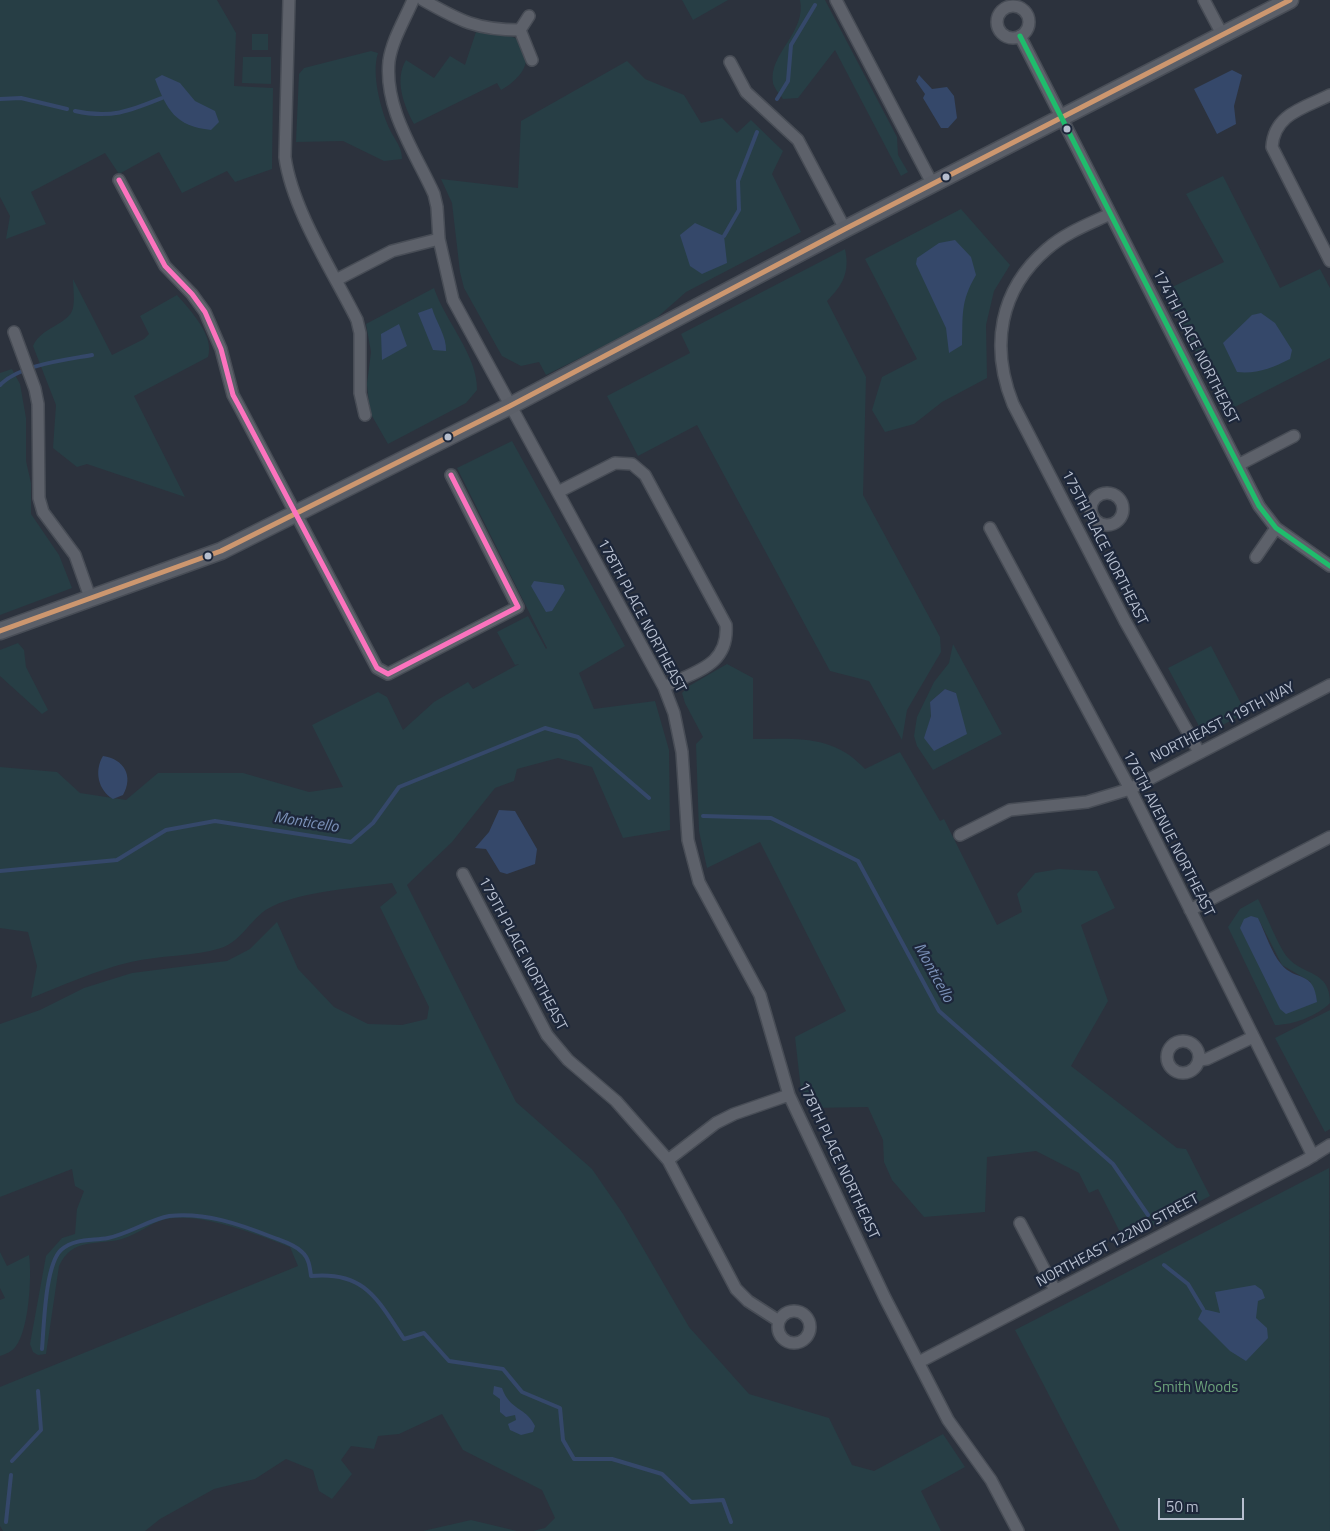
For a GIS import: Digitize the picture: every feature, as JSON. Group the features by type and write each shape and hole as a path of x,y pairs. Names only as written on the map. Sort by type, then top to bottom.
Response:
{"street":[{"path":"289,0 285,157 288,177 294,195 357,320 360,333 360,393 365,415"},
{"name":"178TH PLACE NORTHEAST","path":"413,0 389,60 390,93 396,115 434,194 437,207 439,239 453,300 664,688 674,713 682,752 688,840 699,882 760,995 789,1094 885,1298 948,1420 990,1480 1018,1531"},
{"path":"423,0 461,21 475,26 493,30 520,30"},
{"path":"836,0 933,184"},
{"path":"1204,0 1223,36"},
{"path":"0,632 221,551 510,406 846,229 1290,0"},
{"path":"520,30 529,16"},
{"path":"520,30 532,60"},
{"name":"174TH PLACE NORTHEAST","path":"1020,36 1259,506 1276,528 1330,566"},
{"path":"730,62 746,92 798,140 846,229"},
{"path":"1330,95 1281,120 1273,134 1272,147 1326,240 1330,261"},
{"path":"118,180 165,266 192,294 205,312 221,349 233,395 377,668 388,674 518,607 451,475"},
{"name":"175TH PLACE NORTHEAST","path":"1110,214 1061,238 1041,254 1020,278 1008,302 1002,325 1000,350 1002,372 1013,404 1074,523 1125,621 1199,752"},
{"path":"336,280 392,251 439,239"},
{"path":"14,332 35,389 38,404 39,498 43,512 75,555 91,600"},
{"path":"1238,465 1294,436"},
{"path":"558,492 615,463 632,464 645,475 726,625 727,639 724,650 717,660 664,688"},
{"path":"1074,523 1091,515"},
{"name":"176TH AVENUE NORTHEAST","path":"990,528 1130,789 1313,1156"},
{"path":"1256,557 1276,528"},
{"name":"NORTHEAST 119TH WAY","path":"960,835 1010,810 1086,802 1130,789 1330,685"},
{"path":"1190,910 1330,837"},
{"name":"179TH PLACE NORTHEAST","path":"463,874 547,1035 568,1060 616,1102 668,1160 736,1289 748,1301 779,1321"},
{"path":"1200,1060 1207,1059 1253,1037"},
{"path":"668,1160 716,1123 734,1114 789,1094"},
{"name":"NORTHEAST 122ND STREET","path":"919,1362 1313,1156 1330,1145"},
{"path":"1020,1223 1055,1290"}],"green space":[{"path":"0,0 217,0 236,33 234,86 273,88 272,169 235,182 227,171 182,193 159,152 119,174 105,153 31,192 46,224 6,239 10,216 0,197"},
{"path":"682,0 728,0 693,20"},
{"path":"800,0 825,0 897,137 898,155 908,172 901,176 835,50 798,98 783,99 776,89 773,83 773,72 781,52 798,22 801,12"},
{"path":"476,32 506,35 520,42 525,50 526,63 520,74 512,83 501,90 497,83 414,124 402,93 401,76 406,60 434,78 450,56 465,65"},
{"path":"252,34 268,34 268,50 252,50"},
{"path":"371,51 378,53 376,82 380,103 390,130 400,147 402,159 384,161 343,141 296,142 299,74 304,68"},
{"path":"243,57 271,57 271,84 242,83"},
{"path":"627,61 645,79 684,95 701,123 722,118 737,133 751,120 783,151 772,174 801,232 686,292 652,322 546,375 539,362 521,366 502,356 464,288 460,272 452,203 441,179 518,188 521,121"},
{"path":"1223,176 1280,288 1320,269 1330,288 1330,358 1227,411 1164,291 1224,262 1186,194"},
{"path":"961,209 1010,265 994,291 986,325 987,378 942,402 914,424 885,432 872,410 882,377 917,359 865,259"},
{"path":"845,249 847,265 844,278 827,301 866,377 863,495 940,637 941,652 907,710 902,740 869,681 830,671 697,425 638,456 607,396 690,353 681,334"},
{"path":"73,279 112,355 144,339 149,334 140,316 177,295 205,332 209,349 208,357 134,396 185,497 87,464 77,467 53,448 56,405 33,346 42,334 71,314 74,301"},
{"path":"434,288 467,351 476,377 477,390 466,403 388,444 372,416 369,403 367,384 371,352 366,324"},
{"path":"12,369 20,384 26,418 26,461 31,483 31,514 59,555 72,588 0,615 0,373"},
{"path":"512,441 625,646 579,673 594,709 655,701 669,750 670,830 623,838 592,767 558,758 517,769 514,781 495,788 452,842 407,885 516,1102 592,1169 623,1214 689,1327 749,1394 829,1418 852,1465 874,1471 943,1434 965,1467 921,1491 941,1531 533,1531 545,1528 555,1518 542,1490 463,1450 442,1414 399,1434 378,1436 374,1449 351,1446 341,1460 352,1474 332,1499 319,1491 313,1470 286,1459 255,1479 214,1489 160,1519 145,1531 3,1531 0,1526 0,1387 298,1266 290,1247 229,1226 196,1219 167,1219 122,1239 86,1244 71,1251 59,1266 46,1354 38,1355 33,1352 30,1344 46,1256 62,1238 75,1234 77,1209 84,1191 75,1186 72,1169 0,1197 0,1024 40,1010 84,988 132,973 227,961 250,949 277,922 298,969 334,1007 368,1024 402,1025 427,1019 429,1007 380,907 397,893 392,883 331,891 286,901 273,906 259,915 229,945 199,953 118,965 31,998 37,966 28,932 0,928 0,767 57,772 80,793 126,800 158,773 243,773 309,792 343,787 312,725 378,692 387,697 403,730 434,702 468,682 473,689 519,664 515,665 497,632 528,616 547,648 457,468"},
{"path":"18,643 24,650 26,667 48,710 42,714 0,676 0,650"},
{"path":"953,644 1002,734 933,770 917,746 914,736 917,717 934,682 949,663","holes":["945,689 956,693 925,738 931,716 930,702"]},
{"path":"1211,646 1246,713 1211,731 1205,732 1200,728 1168,668"},
{"path":"727,664 753,678 753,739 799,739 827,744 853,758 865,769 900,752 940,821 944,819 997,925 1022,912 1017,894 1035,873 1059,869 1097,871 1115,908 1081,925 1108,1001 1071,1066 1177,1148 1186,1149 1210,1196 1124,1240 1098,1189 1089,1193 1079,1173 1036,1151 987,1157 985,1212 924,1217 892,1180 884,1162 883,1140 868,1107 810,1108 801,1090 795,1037 846,1011 760,842 707,868 699,831 696,744 703,737 685,703 682,693 689,686"},
{"path":"1258,899 1284,953 1294,964 1315,975 1326,985 1330,1003 1325,1008 1304,1019 1275,1025 1228,927 1240,909","holes":["1258,918 1282,965 1311,982 1280,1009"]},
{"path":"1330,1010 1330,1129 1325,1132 1275,1038"},
{"name":"Smith Woods","path":"1329,1168 1330,1531 1120,1531 1015,1330"},
{"path":"0,1252 7,1266 29,1255 30,1276 29,1302 24,1328 16,1346 0,1356 0,1300 5,1298 0,1288"},
{"path":"471,1520 517,1531 423,1531"}],"water":[{"path":"1232,70 1242,75 1234,106 1236,124 1217,134 1194,89"},
{"path":"162,75 180,83 195,101 215,111 219,122 211,130 189,125 174,115 168,108 155,79"},
{"path":"919,75 932,89 947,87 954,96 957,118 948,128 941,128 923,98 925,94 916,81"},
{"path":"695,223 724,236 727,263 702,274 690,266 680,235"},
{"path":"955,240 971,257 976,275 965,301 962,345 949,353 946,328 916,264 917,258 939,243"},
{"path":"432,308 443,335 446,351 433,350 418,313"},
{"path":"1261,313 1275,323 1292,350 1290,359 1264,370 1237,372 1223,343 1252,315"},
{"path":"399,324 407,346 382,360 381,334"},
{"path":"534,581 563,585 565,590 552,611 546,612 531,586"},
{"path":"945,689 956,693 967,734 934,751 924,738 931,716 930,702"},
{"path":"103,756 117,761 127,775 126,788 123,795 113,799 104,791 99,780 100,762"},
{"path":"499,810 515,811 537,849 535,864 507,874 500,872 486,849 475,848 489,832"},
{"path":"1251,916 1258,918 1271,948 1281,964 1292,973 1308,980 1312,985 1317,1002 1286,1014 1280,1009 1240,928 1244,919"},
{"path":"1255,1285 1262,1290 1265,1298 1258,1301 1256,1318 1267,1328 1268,1338 1246,1361 1230,1351 1198,1319 1203,1309 1220,1313 1215,1292"},
{"path":"494,1386 502,1388 509,1401 527,1415 535,1426 533,1432 521,1435 510,1430 508,1424 516,1420 515,1415 506,1417 500,1412 500,1399 493,1394"}],"waterway":[{"path":"777,99 788,81 791,45 815,5"},
{"path":"0,99 21,98 67,109"},
{"path":"75,111 110,114 140,107 162,98"},
{"path":"724,236 739,210 738,181 757,132"},
{"path":"0,385 8,378 30,368 56,361 92,355"},
{"name":"Monticello","path":"0,871 117,860 166,830 215,821 351,842 373,823 399,787 545,728 578,737 649,798"},
{"name":"Monticello","path":"703,816 771,818 858,861 939,1011 1113,1164 1148,1215"},
{"path":"42,1349 48,1282 56,1258 66,1246 72,1243 116,1236 169,1216 196,1216 222,1220 260,1232 295,1247 306,1257 311,1276 345,1278 357,1283 377,1300 404,1339 424,1333 449,1361 503,1369 522,1392 560,1408 563,1440 574,1459 612,1459 662,1474 691,1502 723,1500 731,1522"},
{"name":"Monticello","path":"1164,1265 1188,1284 1203,1309"},
{"path":"12,1461 41,1430 38,1391"},
{"path":"6,1522 11,1475"}],"transit line":[{"path":"0,631 221,551 510,406 845,229 1290,0"},
{"path":"1020,36 1259,506 1276,528 1330,566"},
{"path":"119,180 165,266 192,294 205,312 221,349 233,395 377,668 388,674 518,607 451,475"}]}
